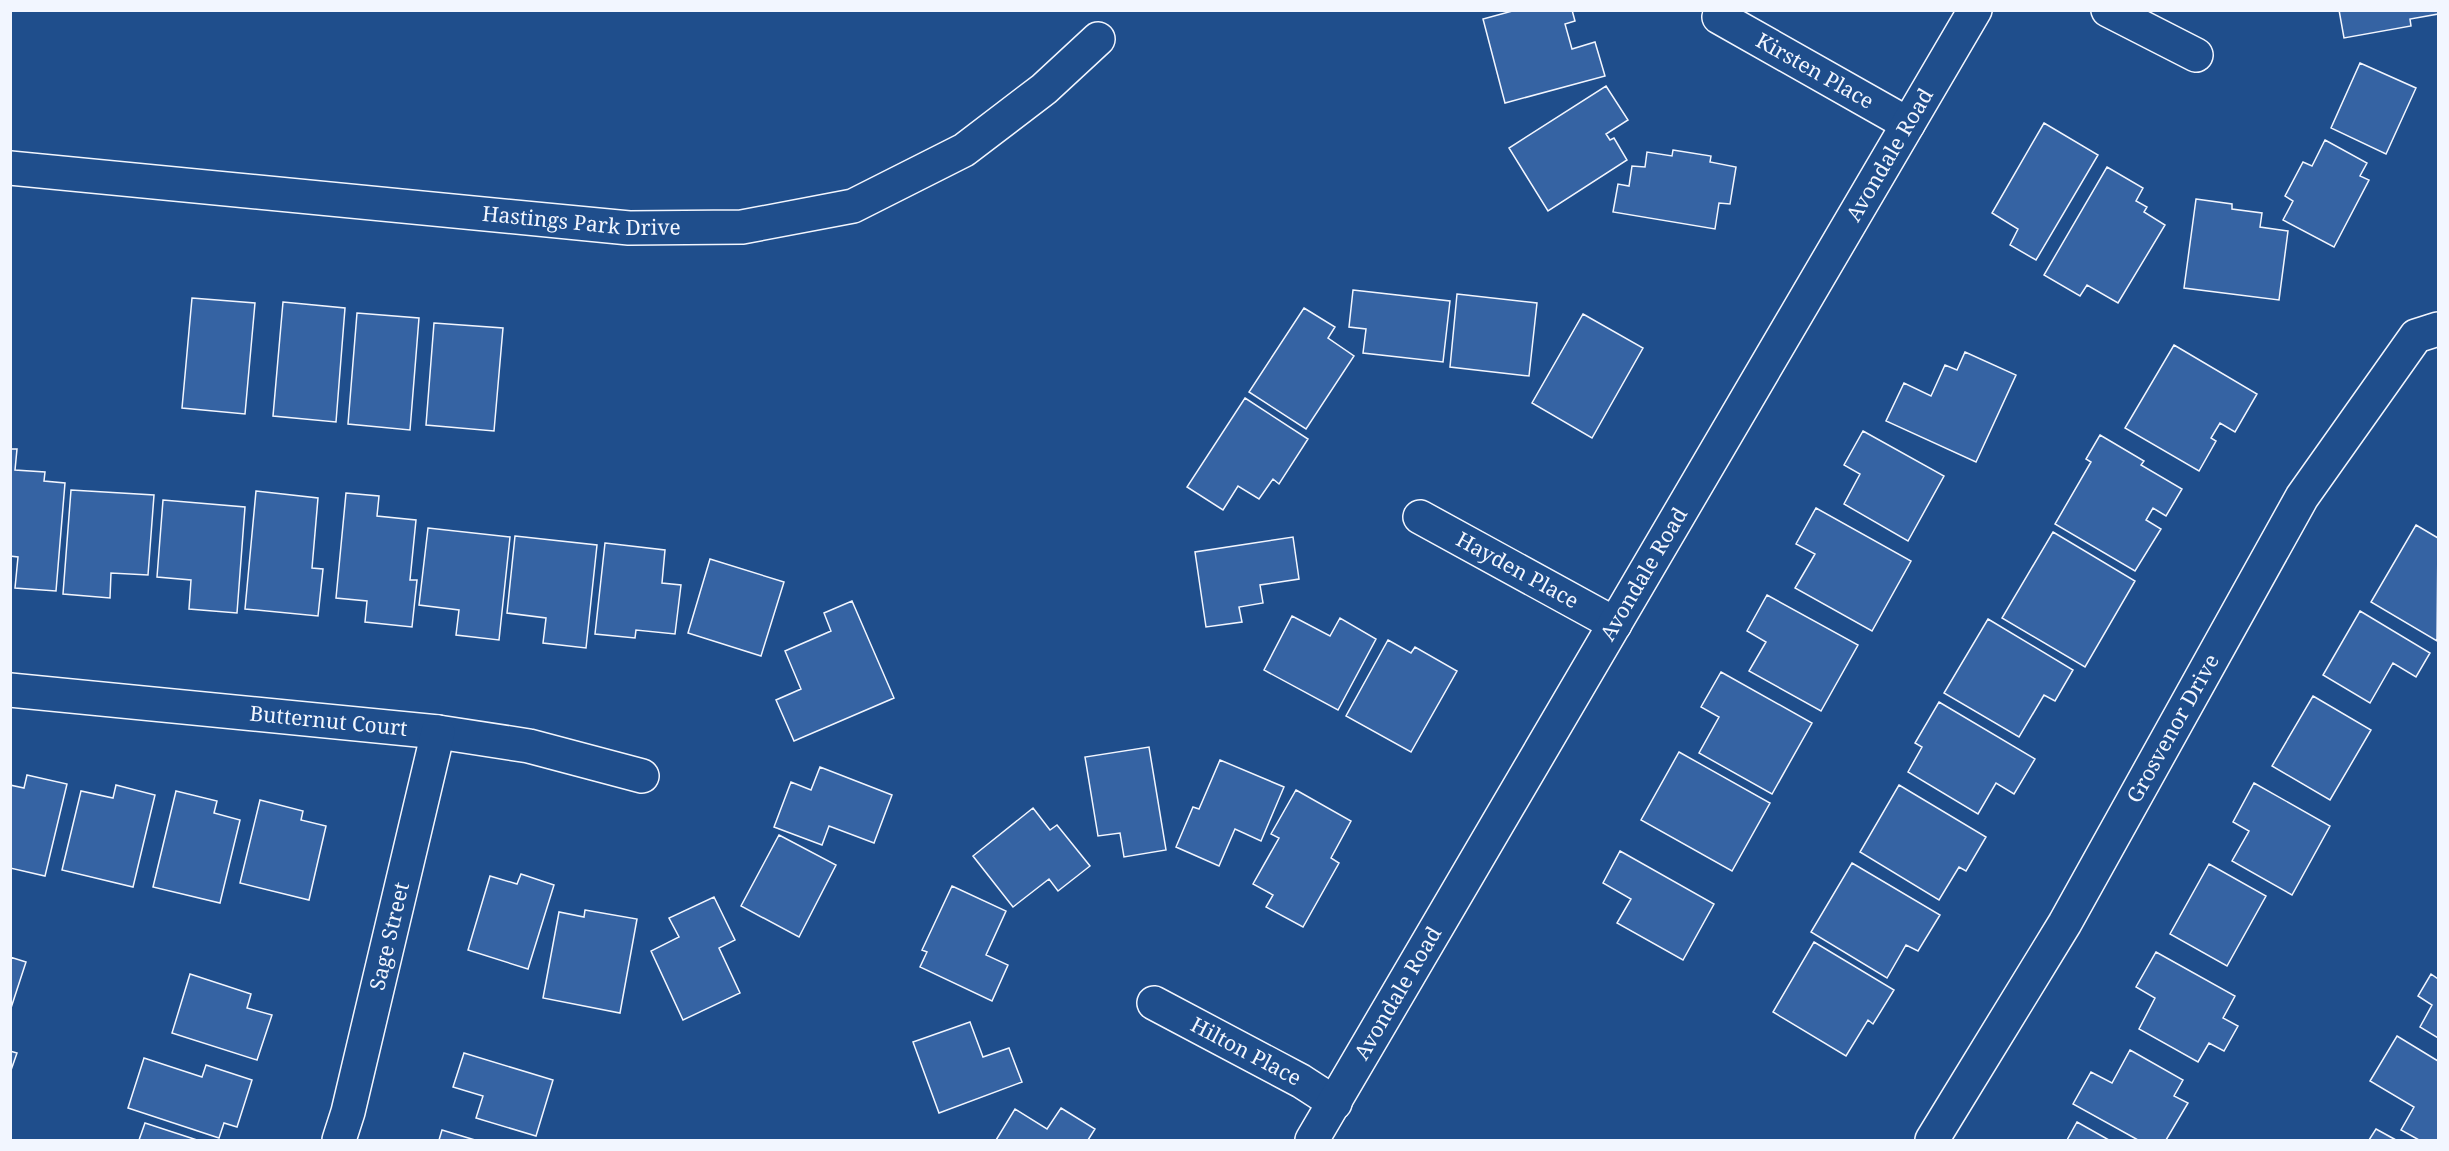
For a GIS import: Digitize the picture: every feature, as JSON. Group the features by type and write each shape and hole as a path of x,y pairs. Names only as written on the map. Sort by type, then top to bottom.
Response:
{"street":[{"name":"Avondale Road","path":"1312,1140 1975,10"},
{"path":"2108,10 2196,55"},
{"name":"Kirsten Place","path":"1719,17 1908,124"},
{"name":"Hastings Park Drive","path":"10,168 629,228 742,227 853,206 964,150 1044,89 1098,39"},
{"name":"Grosvenor Drive","path":"1932,1140 2065,923 2302,497 2416,336 2435,330"},
{"name":"Hayden Place","path":"1420,517 1615,624"},
{"name":"Butternut Court","path":"10,690 438,732 529,746 642,776"},
{"name":"Sage Street","path":"339,1140 348,1112 438,732"},
{"name":"Hilton Place","path":"1154,1004 1301,1081 1335,1103"}],"building":[{"path":"1516,10 1572,10 1575,21 1565,24 1572,49 1595,42 1605,76 1505,103 1483,19"},
{"path":"2339,10 2438,10 2438,14 2410,19 2411,26 2344,38"},
{"path":"2360,63 2416,88 2386,154 2331,128"},
{"path":"1606,86 1628,120 1606,134 1610,140 1614,138 1627,160 1548,211 1509,148"},
{"path":"2044,123 2098,155 2036,260 2010,245 2018,229 1992,213"},
{"path":"2325,140 2367,163 2360,176 2369,180 2334,247 2283,220 2293,201 2285,196 2303,162 2312,166"},
{"path":"1673,150 1711,156 1710,162 1736,167 1730,204 1719,203 1715,229 1613,212 1618,184 1629,186 1632,166 1645,167 1647,152 1672,156"},
{"path":"2107,167 2143,188 2136,201 2147,207 2144,212 2165,225 2118,303 2087,285 2080,296 2044,275"},
{"path":"2196,199 2232,204 2232,209 2262,213 2260,227 2288,231 2279,300 2184,288"},
{"path":"1353,290 1450,301 1443,362 1363,353 1366,329 1349,327"},
{"path":"1457,294 1537,303 1529,376 1450,367"},
{"path":"192,298 255,303 245,414 182,408"},
{"path":"283,302 345,308 336,422 273,416"},
{"path":"1304,308 1335,327 1328,338 1354,356 1306,429 1249,392"},
{"path":"357,313 419,318 410,430 348,424"},
{"path":"1583,314 1643,348 1592,438 1532,403"},
{"path":"434,323 503,328 494,431 426,425"},
{"path":"2174,345 2257,394 2235,432 2220,423 2211,438 2216,441 2199,471 2125,428"},
{"path":"1965,352 2016,375 1976,462 1886,421 1904,383 1931,396 1945,365 1957,370"},
{"path":"1245,398 1308,439 1279,484 1273,479 1259,499 1238,486 1223,510 1187,487"},
{"path":"1863,431 1944,476 1908,541 1844,504 1860,474 1844,465"},
{"path":"2100,435 2144,461 2141,465 2182,489 2166,516 2153,508 2146,520 2161,529 2135,571 2055,524 2091,462 2086,459"},
{"path":"10,449 17,449 15,470 45,472 44,481 65,483 56,591 15,588 18,557 10,556"},
{"path":"71,490 154,495 148,575 111,573 110,598 63,594"},
{"path":"256,491 318,498 312,568 323,569 318,616 245,609"},
{"path":"346,493 379,496 377,516 416,520 410,580 417,580 412,627 365,622 367,601 336,598"},
{"path":"163,500 245,507 237,613 189,609 191,580 157,577"},
{"path":"1816,508 1911,561 1872,631 1795,588 1815,554 1796,544"},
{"path":"2416,525 2438,538 2437,641 2371,602"},
{"path":"428,528 510,537 499,640 456,635 459,610 419,605"},
{"path":"2053,532 2135,581 2085,667 2002,618"},
{"path":"515,536 597,545 586,648 543,643 546,618 507,613"},
{"path":"1293,537 1299,579 1260,585 1263,603 1239,607 1242,622 1206,627 1195,552"},
{"path":"605,543 665,550 662,583 681,585 675,634 636,630 635,638 595,634"},
{"path":"710,559 784,582 761,656 688,633"},
{"path":"1767,595 1858,645 1821,711 1749,671 1766,642 1747,631"},
{"path":"852,601 894,698 794,741 776,700 801,689 785,651 831,631 824,613"},
{"path":"2360,611 2430,653 2416,677 2393,663 2370,703 2323,675"},
{"path":"1292,616 1330,636 1340,618 1376,639 1338,710 1264,670"},
{"path":"1988,619 2073,670 2055,701 2044,695 2019,737 1944,693"},
{"path":"1388,640 1411,653 1415,647 1457,671 1411,752 1346,716"},
{"path":"1721,672 1812,723 1772,794 1699,753 1719,717 1701,707"},
{"path":"2313,696 2371,730 2330,800 2272,766"},
{"path":"1939,702 2035,759 2014,794 1996,783 1978,814 1908,772 1922,747 1915,743"},
{"path":"1149,747 1166,850 1124,857 1120,833 1098,836 1085,757"},
{"path":"1679,752 1770,803 1732,871 1641,820"},
{"path":"1220,760 1284,787 1261,841 1235,829 1219,866 1176,847 1193,807 1199,809"},
{"path":"820,767 892,795 874,843 829,826 822,845 774,827 791,782 811,790"},
{"path":"27,775 67,784 45,876 10,868 10,785 24,788"},
{"path":"2254,783 2330,826 2292,895 2232,861 2249,831 2233,822"},
{"path":"116,785 155,795 133,887 62,870 81,791 113,798"},
{"path":"1899,785 1986,837 1966,871 1959,867 1939,900 1860,852"},
{"path":"1296,790 1351,821 1331,858 1339,863 1303,927 1266,907 1273,895 1253,884 1279,838 1271,834"},
{"path":"176,791 217,801 214,813 240,820 220,903 153,887"},
{"path":"260,800 303,811 301,820 326,826 309,900 240,883"},
{"path":"1033,808 1050,830 1057,825 1090,866 1058,891 1049,879 1013,907 973,856"},
{"path":"779,835 836,865 799,937 741,906"},
{"path":"1620,851 1714,904 1683,960 1617,923 1631,899 1603,883"},
{"path":"1852,863 1940,915 1918,951 1906,945 1887,978 1811,932"},
{"path":"2209,864 2266,896 2227,966 2170,934"},
{"path":"521,874 554,885 528,969 468,950 490,876 517,884"},
{"path":"952,886 1006,911 986,955 1008,965 992,1001 920,967 927,952 922,950"},
{"path":"714,897 735,940 719,948 740,993 683,1020 651,951 679,937 669,918"},
{"path":"585,910 637,919 620,1013 543,998 559,912 584,917"},
{"path":"1814,942 1894,990 1873,1024 1868,1020 1846,1056 1773,1012"},
{"path":"2156,952 2235,996 2223,1018 2238,1026 2224,1051 2209,1043 2198,1062 2139,1029 2155,998 2136,987"},
{"path":"10,957 26,962 10,1011"},
{"path":"190,974 251,994 247,1008 272,1015 257,1060 172,1033"},
{"path":"2431,974 2438,979 2438,1038 2420,1027 2432,1005 2418,996"},
{"path":"970,1022 983,1057 1009,1048 1022,1082 939,1113 913,1042"},
{"path":"2397,1036 2438,1061 2438,1140 2419,1140 2401,1130 2414,1107 2370,1081"},
{"path":"2130,1050 2183,1080 2174,1096 2188,1103 2166,1140 2138,1140 2073,1104 2091,1072 2112,1083"},
{"path":"10,1051 17,1053 10,1073"},
{"path":"464,1053 553,1080 536,1136 476,1118 483,1096 453,1087"},
{"path":"144,1058 202,1077 206,1065 252,1080 237,1127 224,1123 219,1138 128,1108"},
{"path":"1061,1108 1095,1129 1088,1140 996,1140 1015,1109 1047,1129"},
{"path":"2077,1122 2109,1140 2067,1140"},
{"path":"145,1123 197,1140 139,1140"},
{"path":"2376,1129 2396,1140 2369,1140"},
{"path":"442,1130 475,1140 439,1140"}]}
